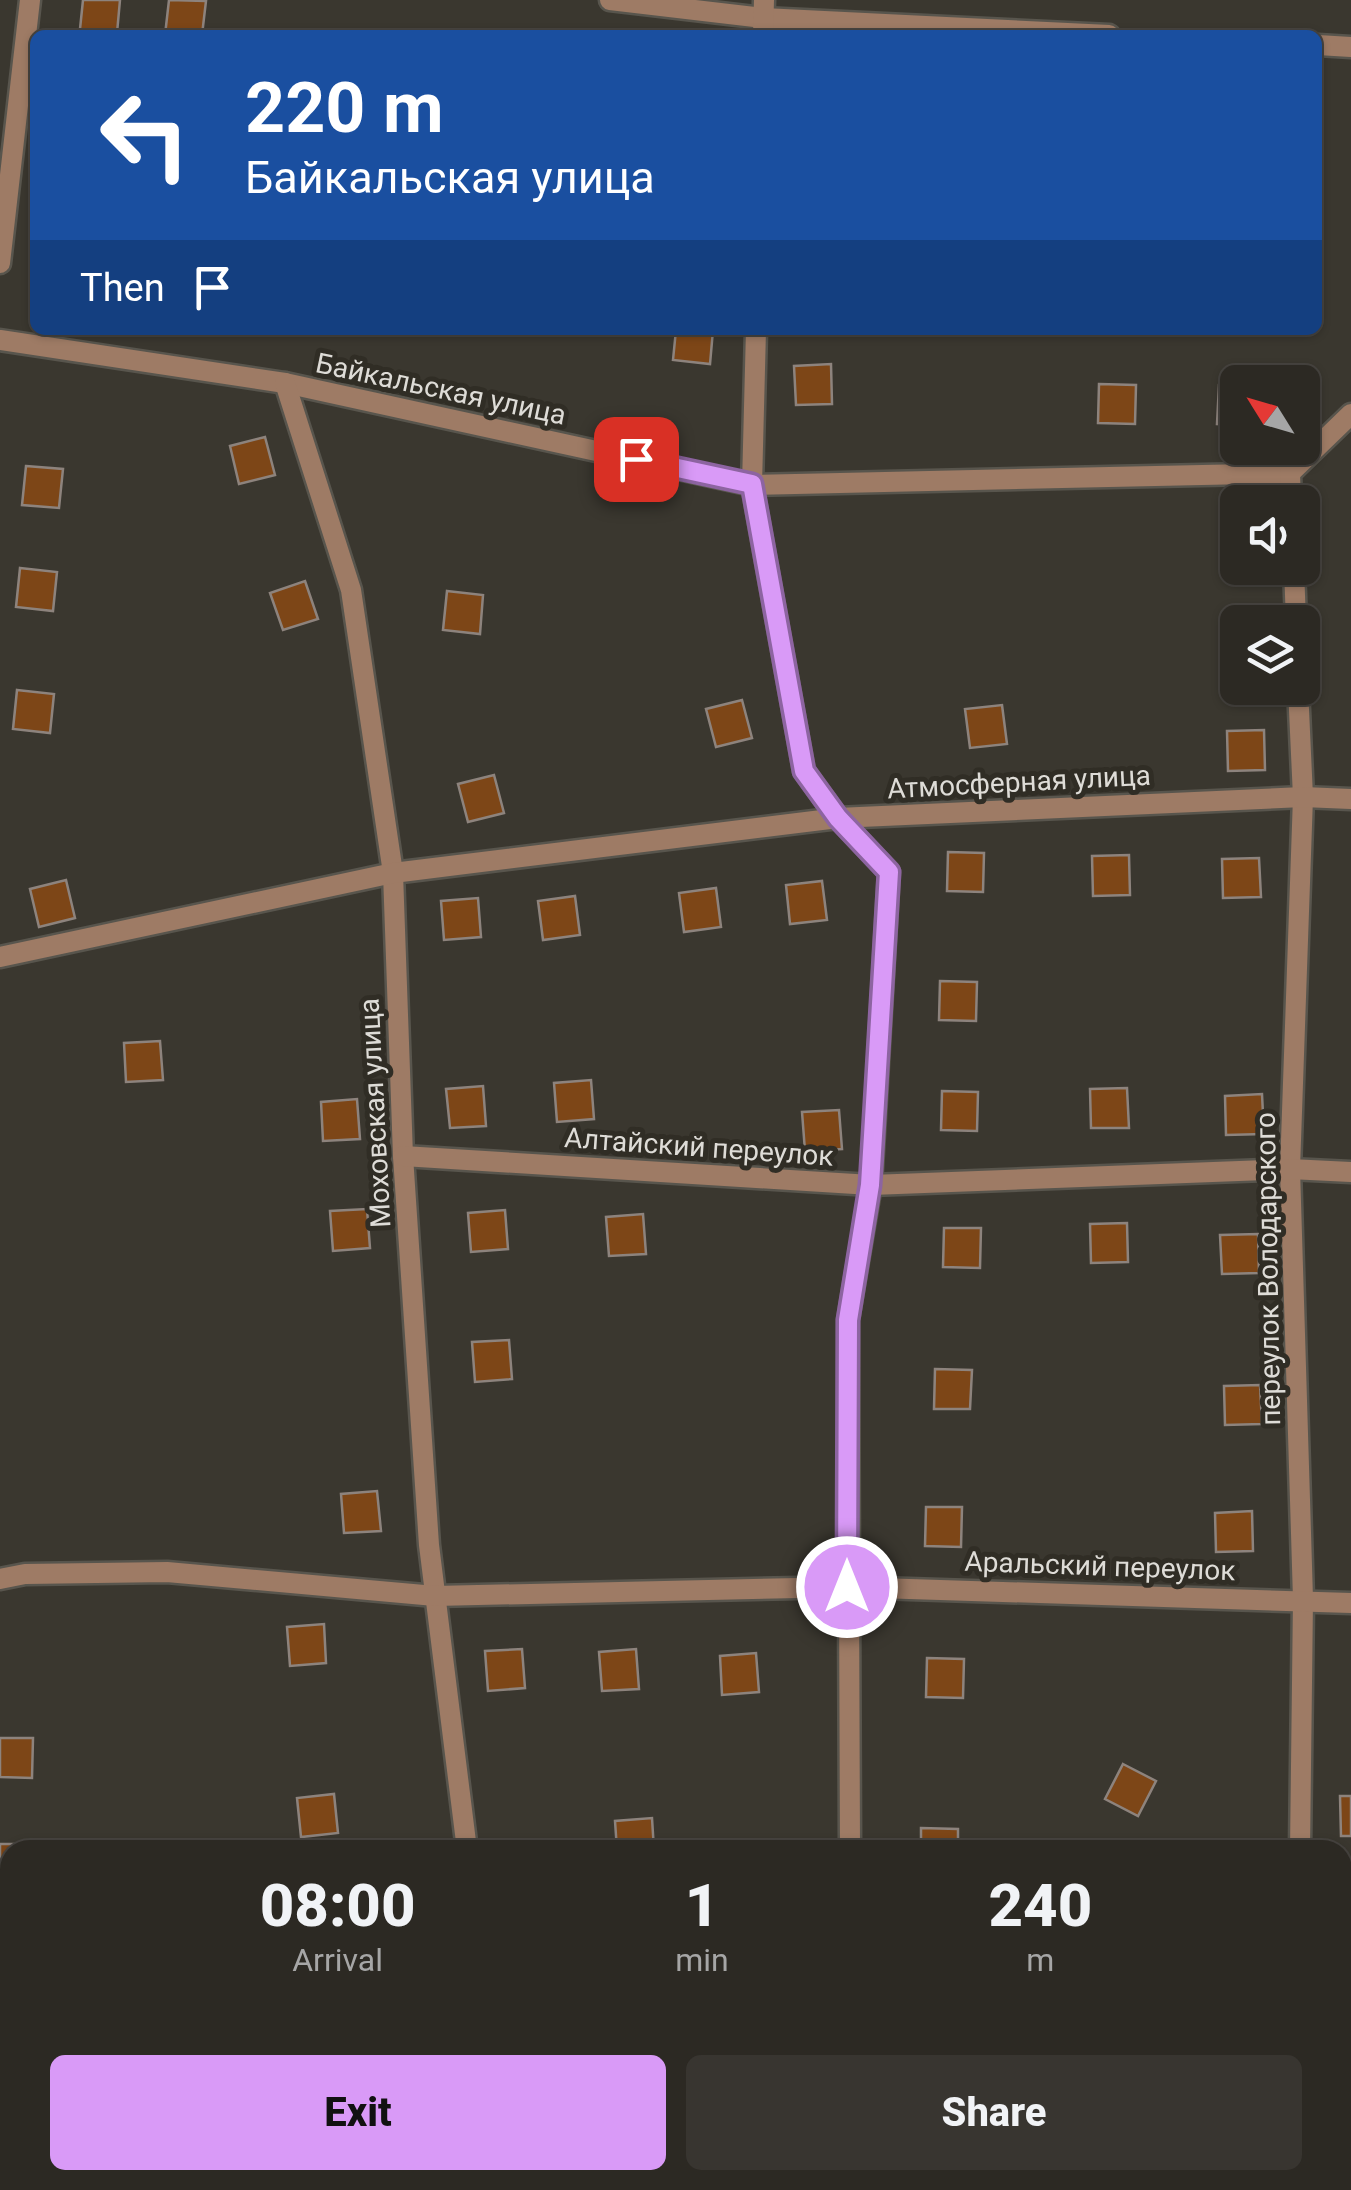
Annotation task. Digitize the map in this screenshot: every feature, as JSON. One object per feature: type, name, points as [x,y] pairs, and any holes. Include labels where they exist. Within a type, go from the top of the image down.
[{"type":"street","points":[[0,263],[30,0]]},
{"type":"street","points":[[610,0],[764,18],[1008,30]]},
{"type":"street","points":[[1322,45],[1351,47]]},
{"type":"street","points":[[756,335],[752,484],[804,771],[838,818],[889,872],[870,1185],[848,1320],[850,1840]]},
{"type":"street","name":"Байкальская улица","points":[[0,340],[285,383],[752,484],[1290,473]]},
{"type":"street","name":"Моховская улица","points":[[285,383],[351,590],[392,873],[402,1156],[435,1596],[465,1840]]},
{"type":"street","points":[[1290,485],[1290,473],[1351,414]]},
{"type":"street","name":"переулок Володарского","points":[[1299,705],[1303,796],[1290,1169],[1303,1599],[1300,1840]]},
{"type":"street","name":"Атмосферная улица","points":[[0,957],[392,873],[838,818],[1303,796],[1351,798]]},
{"type":"street","name":"Алтайский переулок","points":[[402,1156],[870,1185],[1290,1169],[1351,1172]]},
{"type":"street","name":"Аральский переулок","points":[[0,1579],[25,1574],[167,1572],[435,1596],[847,1587],[1351,1603]]},
{"type":"building","points":[[83,0],[120,0],[117,30],[80,29]]},
{"type":"building","points":[[169,0],[206,1],[203,30],[166,30]]},
{"type":"building","points":[[676,335],[713,335],[710,364],[673,360]]},
{"type":"building","points":[[831,364],[832,404],[796,405],[794,366]]},
{"type":"building","points":[[1099,384],[1136,385],[1135,424],[1098,423]]},
{"type":"building","points":[[1219,385],[1220,385],[1220,424]]},
{"type":"building","points":[[265,437],[275,475],[239,484],[230,446]]},
{"type":"building","points":[[26,466],[63,469],[59,508],[22,505]]},
{"type":"building","points":[[20,568],[57,572],[53,611],[16,607]]},
{"type":"building","points":[[305,581],[318,619],[283,630],[270,593]]},
{"type":"building","points":[[447,591],[483,595],[480,634],[443,630]]},
{"type":"building","points":[[17,690],[54,694],[50,733],[13,729]]},
{"type":"building","points":[[742,700],[752,738],[716,747],[706,709]]},
{"type":"building","points":[[1002,705],[1007,744],[970,748],[965,709]]},
{"type":"building","points":[[1264,730],[1265,770],[1228,771],[1227,731]]},
{"type":"building","points":[[494,775],[504,813],[468,822],[458,784]]},
{"type":"building","points":[[948,852],[984,853],[983,892],[947,891]]},
{"type":"building","points":[[1129,855],[1130,895],[1093,896],[1092,856]]},
{"type":"building","points":[[1259,858],[1261,897],[1223,898],[1222,859]]},
{"type":"building","points":[[66,880],[75,918],[39,927],[30,889]]},
{"type":"building","points":[[822,881],[827,920],[790,924],[786,885]]},
{"type":"building","points":[[716,888],[721,927],[684,932],[679,893]]},
{"type":"building","points":[[575,896],[580,935],[543,940],[538,901]]},
{"type":"building","points":[[478,898],[481,937],[444,940],[441,901]]},
{"type":"building","points":[[940,981],[977,982],[976,1021],[939,1020]]},
{"type":"building","points":[[160,1041],[163,1080],[126,1082],[124,1043]]},
{"type":"building","points":[[591,1080],[594,1119],[557,1122],[554,1083]]},
{"type":"building","points":[[483,1086],[486,1126],[450,1128],[446,1089]]},
{"type":"building","points":[[1127,1088],[1129,1128],[1091,1128],[1090,1089]]},
{"type":"building","points":[[942,1091],[978,1092],[977,1131],[941,1130]]},
{"type":"building","points":[[1262,1094],[1264,1134],[1226,1135],[1225,1096]]},
{"type":"building","points":[[357,1099],[360,1139],[323,1141],[321,1102]]},
{"type":"building","points":[[839,1110],[842,1149],[805,1151],[802,1112]]},
{"type":"building","points":[[367,1209],[370,1248],[333,1251],[330,1211]]},
{"type":"building","points":[[505,1210],[508,1249],[471,1252],[468,1213]]},
{"type":"building","points":[[643,1214],[646,1254],[609,1256],[606,1217]]},
{"type":"building","points":[[1127,1223],[1128,1262],[1091,1263],[1090,1224]]},
{"type":"building","points":[[944,1228],[981,1228],[980,1268],[943,1267]]},
{"type":"building","points":[[1258,1234],[1259,1273],[1222,1274],[1220,1235]]},
{"type":"building","points":[[509,1340],[512,1379],[475,1382],[472,1342]]},
{"type":"building","points":[[935,1369],[972,1370],[970,1409],[934,1409]]},
{"type":"building","points":[[1260,1385],[1262,1424],[1225,1425],[1224,1386]]},
{"type":"building","points":[[377,1491],[381,1531],[344,1533],[341,1494]]},
{"type":"building","points":[[926,1507],[962,1507],[961,1547],[925,1546]]},
{"type":"building","points":[[1252,1511],[1253,1551],[1216,1552],[1215,1513]]},
{"type":"building","points":[[324,1624],[326,1663],[290,1666],[287,1627]]},
{"type":"building","points":[[522,1649],[525,1688],[488,1691],[485,1651]]},
{"type":"building","points":[[636,1649],[639,1689],[602,1691],[599,1652]]},
{"type":"building","points":[[756,1653],[759,1692],[722,1695],[720,1656]]},
{"type":"building","points":[[927,1658],[964,1659],[963,1698],[926,1697]]},
{"type":"building","points":[[0,1738],[33,1738],[32,1778],[0,1777]]},
{"type":"building","points":[[1123,1764],[1156,1781],[1138,1816],[1105,1799]]},
{"type":"building","points":[[334,1794],[338,1833],[301,1837],[297,1798]]},
{"type":"building","points":[[1340,1796],[1351,1796],[1351,1836],[1341,1836]]},
{"type":"building","points":[[652,1818],[653,1840],[616,1840],[615,1821]]},
{"type":"building","points":[[921,1828],[958,1829],[958,1840],[921,1840]]},
{"type":"route","points":[[636,459],[752,484],[804,771],[838,818],[889,872],[870,1185],[848,1320],[847,1587]]}]
